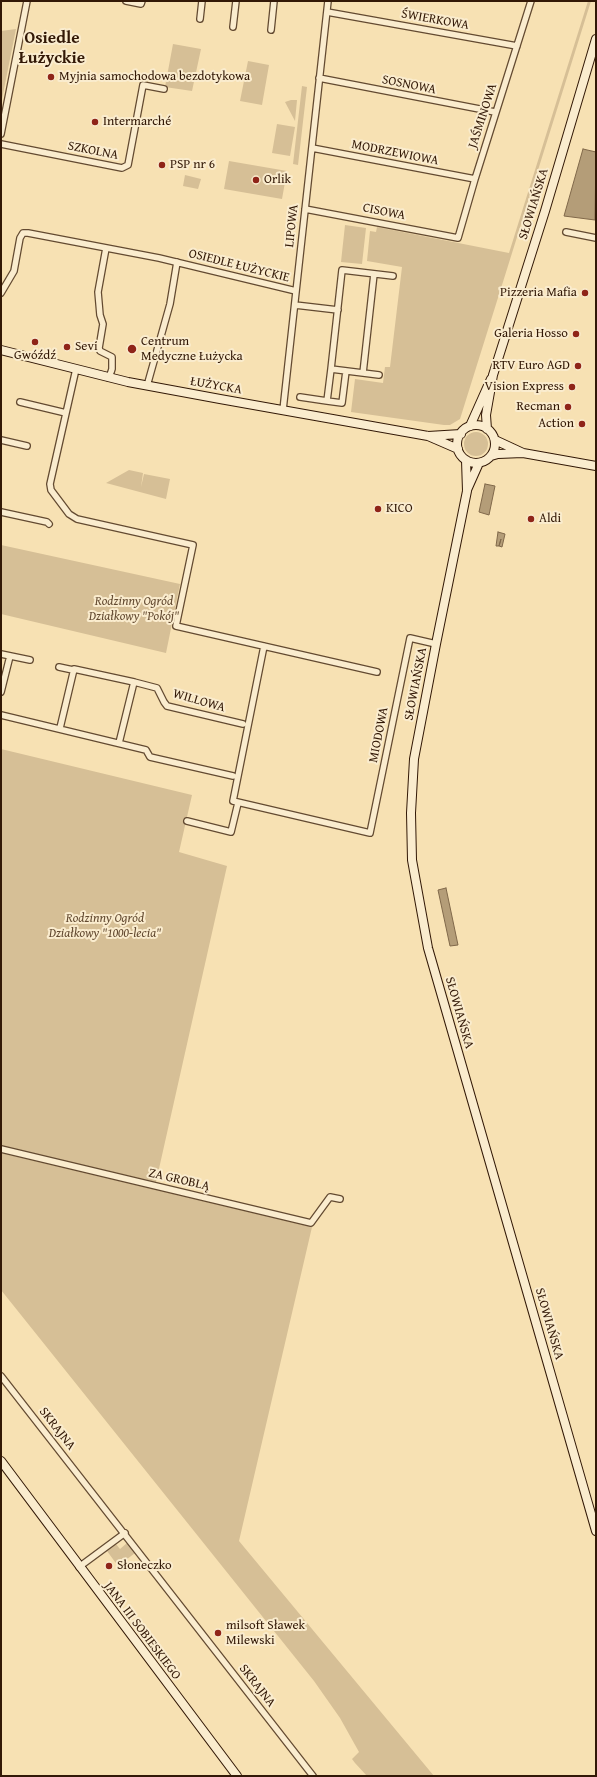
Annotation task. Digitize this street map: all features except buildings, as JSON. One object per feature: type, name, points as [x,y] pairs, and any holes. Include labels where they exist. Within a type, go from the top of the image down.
[{"type":"street","points":[[1,134],[27,1]]},
{"type":"street","points":[[126,1],[142,3]]},
{"type":"street","points":[[200,19],[202,1]]},
{"type":"street","points":[[233,27],[236,1]]},
{"type":"street","points":[[271,30],[274,1]]},
{"type":"street","name":"LIPOWA","points":[[283,410],[328,1]]},
{"type":"street","name":"JAŚMINOWA","points":[[458,238],[474,179],[531,1]]},
{"type":"street","name":"ŚWIERKOWA","points":[[327,12],[517,46]]},
{"type":"street","name":"SŁOWIAŃSKA","points":[[488,429],[486,415],[493,376],[543,218],[596,39]]},
{"type":"street","name":"SOSNOWA","points":[[320,78],[495,112]]},
{"type":"street","name":"SZKOLNA","points":[[1,144],[122,168],[128,165],[143,85],[164,89]]},
{"type":"street","name":"MODRZEWIOWA","points":[[312,148],[474,179]]},
{"type":"street","name":"CISOWA","points":[[305,209],[458,238]]},
{"type":"street","points":[[566,232],[596,238]]},
{"type":"street","name":"OSIEDLE ŁUŻYCKIE","points":[[1,293],[14,271],[23,233],[177,262],[296,291]]},
{"type":"street","points":[[106,248],[98,292],[100,315],[103,324],[99,348],[100,351],[112,357],[112,369],[109,378]]},
{"type":"street","name":"OSIEDLE ŁUŻYCKIE","points":[[147,386],[170,304],[177,262]]},
{"type":"street","points":[[327,401],[342,270],[393,276]]},
{"type":"street","points":[[363,373],[374,274]]},
{"type":"street","points":[[295,305],[338,310]]},
{"type":"street","name":"ŁUŻYCKA","points":[[1,350],[109,378],[147,386],[428,436],[458,449]]},
{"type":"street","points":[[76,369],[50,484],[54,496],[70,514],[77,519],[193,545],[176,626],[377,672]]},
{"type":"street","points":[[331,369],[379,374]]},
{"type":"street","points":[[300,397],[342,403],[346,371]]},
{"type":"street","name":"SŁOWIAŃSKA","points":[[470,426],[493,376]]},
{"type":"street","points":[[20,402],[66,413]]},
{"type":"street","points":[[491,456],[495,448],[495,440],[488,429],[479,426],[470,426],[461,434],[458,449],[466,460],[480,463],[491,456],[498,454],[523,453],[596,466]]},
{"type":"street","name":"ŁUŻYCKA","points":[[428,436],[461,434]]},
{"type":"street","points":[[1,440],[27,446]]},
{"type":"street","points":[[495,440],[523,453]]},
{"type":"street","name":"SŁOWIAŃSKA","points":[[466,460],[467,491],[417,741],[411,800],[412,860],[421,917],[446,1015],[596,1531]]},
{"type":"street","name":"SŁOWIAŃSKA","points":[[467,491],[480,463]]},
{"type":"street","points":[[1,512],[47,522],[49,524]]},
{"type":"street","name":"MIODOWA","points":[[238,803],[370,833],[410,638],[436,644]]},
{"type":"street","points":[[187,821],[231,832],[238,803],[233,802],[264,646]]},
{"type":"street","points":[[1,654],[30,660]]},
{"type":"street","points":[[1,692],[10,656]]},
{"type":"street","name":"WILLOWA","points":[[59,667],[157,688],[167,706],[243,724]]},
{"type":"street","points":[[60,728],[73,670]]},
{"type":"street","points":[[119,743],[134,682]]},
{"type":"street","points":[[1,715],[60,728],[146,750],[150,757],[233,776]]},
{"type":"street","name":"ZA GROBLĄ","points":[[1,1150],[311,1223],[330,1197],[340,1199]]},
{"type":"street","name":"SKRAJNA","points":[[1,1376],[314,1776]]},
{"type":"street","name":"JANA III SOBIESKIEGO","points":[[1,1461],[237,1776]]},
{"type":"street","points":[[79,1567],[125,1533]]},
{"type":"green space","points":[[588,1],[591,1],[460,419],[450,425],[444,425],[351,412],[355,379],[383,383],[385,367],[390,367],[402,267],[367,261],[370,231],[376,232],[377,227],[509,253]]},
{"type":"green space","points":[[16,29],[1,104],[1,31]]},
{"type":"green space","points":[[173,44],[201,49],[192,91],[165,87]]},
{"type":"green space","points":[[248,61],[269,65],[262,105],[240,101]]},
{"type":"green space","points":[[302,86],[307,87],[298,165],[293,164]]},
{"type":"green space","points":[[297,100],[295,121],[285,102]]},
{"type":"green space","points":[[277,124],[295,127],[290,156],[272,153]]},
{"type":"green space","name":"Orlik","points":[[229,161],[287,171],[282,199],[224,189]]},
{"type":"green space","points":[[185,175],[201,179],[198,189],[183,186]]},
{"type":"green space","points":[[345,225],[366,228],[362,264],[341,262]]},
{"type":"green space","points":[[476,432],[485,435],[488,444],[485,453],[476,456],[467,453],[464,444],[467,435]]},
{"type":"green space","points":[[129,470],[143,473],[141,487],[144,474],[170,479],[166,499],[106,483]]},
{"type":"green space","name":"Rodzinny Ogród Działkowy \"Pokój\"","points":[[1,545],[180,584],[166,653],[1,614]]},
{"type":"green space","name":"Rodzinny Ogród Działkowy \"1000-lecia\"","points":[[1,749],[192,795],[179,852],[227,866],[156,1182],[1,1146]]},
{"type":"green space","points":[[1,1153],[312,1227],[239,1541],[434,1776],[367,1776],[355,1763],[352,1759],[359,1752],[340,1718],[314,1681],[1,1290]]},
{"type":"green space","points":[[127,1543],[135,1553],[118,1566],[107,1551],[116,1544],[120,1549]]},
{"type":"shaded area","points":[[583,149],[596,152],[595,220],[564,216]]},
{"type":"shaded area","points":[[485,484],[495,486],[489,515],[479,512]]},
{"type":"shaded area","points":[[498,532],[505,534],[502,547],[496,546]]},
{"type":"shaded area","points":[[446,888],[458,945],[450,946],[438,890]]},
{"type":"place","name":"Myjnia samochodowa bezdotykowa","points":[[51,77]]},
{"type":"place","name":"Intermarché","points":[[95,122]]},
{"type":"place","name":"PSP nr 6","points":[[162,165]]},
{"type":"place","name":"Orlik","points":[[256,180]]},
{"type":"place","name":"Pizzeria Mafia","points":[[585,293]]},
{"type":"place","name":"Galeria Hosso","points":[[576,334]]},
{"type":"place","name":"Gwóźdź","points":[[35,342]]},
{"type":"place","name":"Sevi","points":[[67,347]]},
{"type":"place","name":"Centrum Medyczne Łużycka","points":[[132,349]]},
{"type":"place","name":"RTV Euro AGD","points":[[578,366]]},
{"type":"place","name":"Vision Express","points":[[572,387]]},
{"type":"place","name":"Recman","points":[[568,407]]},
{"type":"place","name":"Action","points":[[582,424]]},
{"type":"place","name":"KICO","points":[[378,509]]},
{"type":"place","name":"Aldi","points":[[531,519]]},
{"type":"place","name":"Słoneczko","points":[[109,1566]]},
{"type":"place","name":"milsoft Sławek Milewski","points":[[218,1633]]},
{"type":"district","name":"Osiedle Łużyckie","points":[[52,49]]}]
